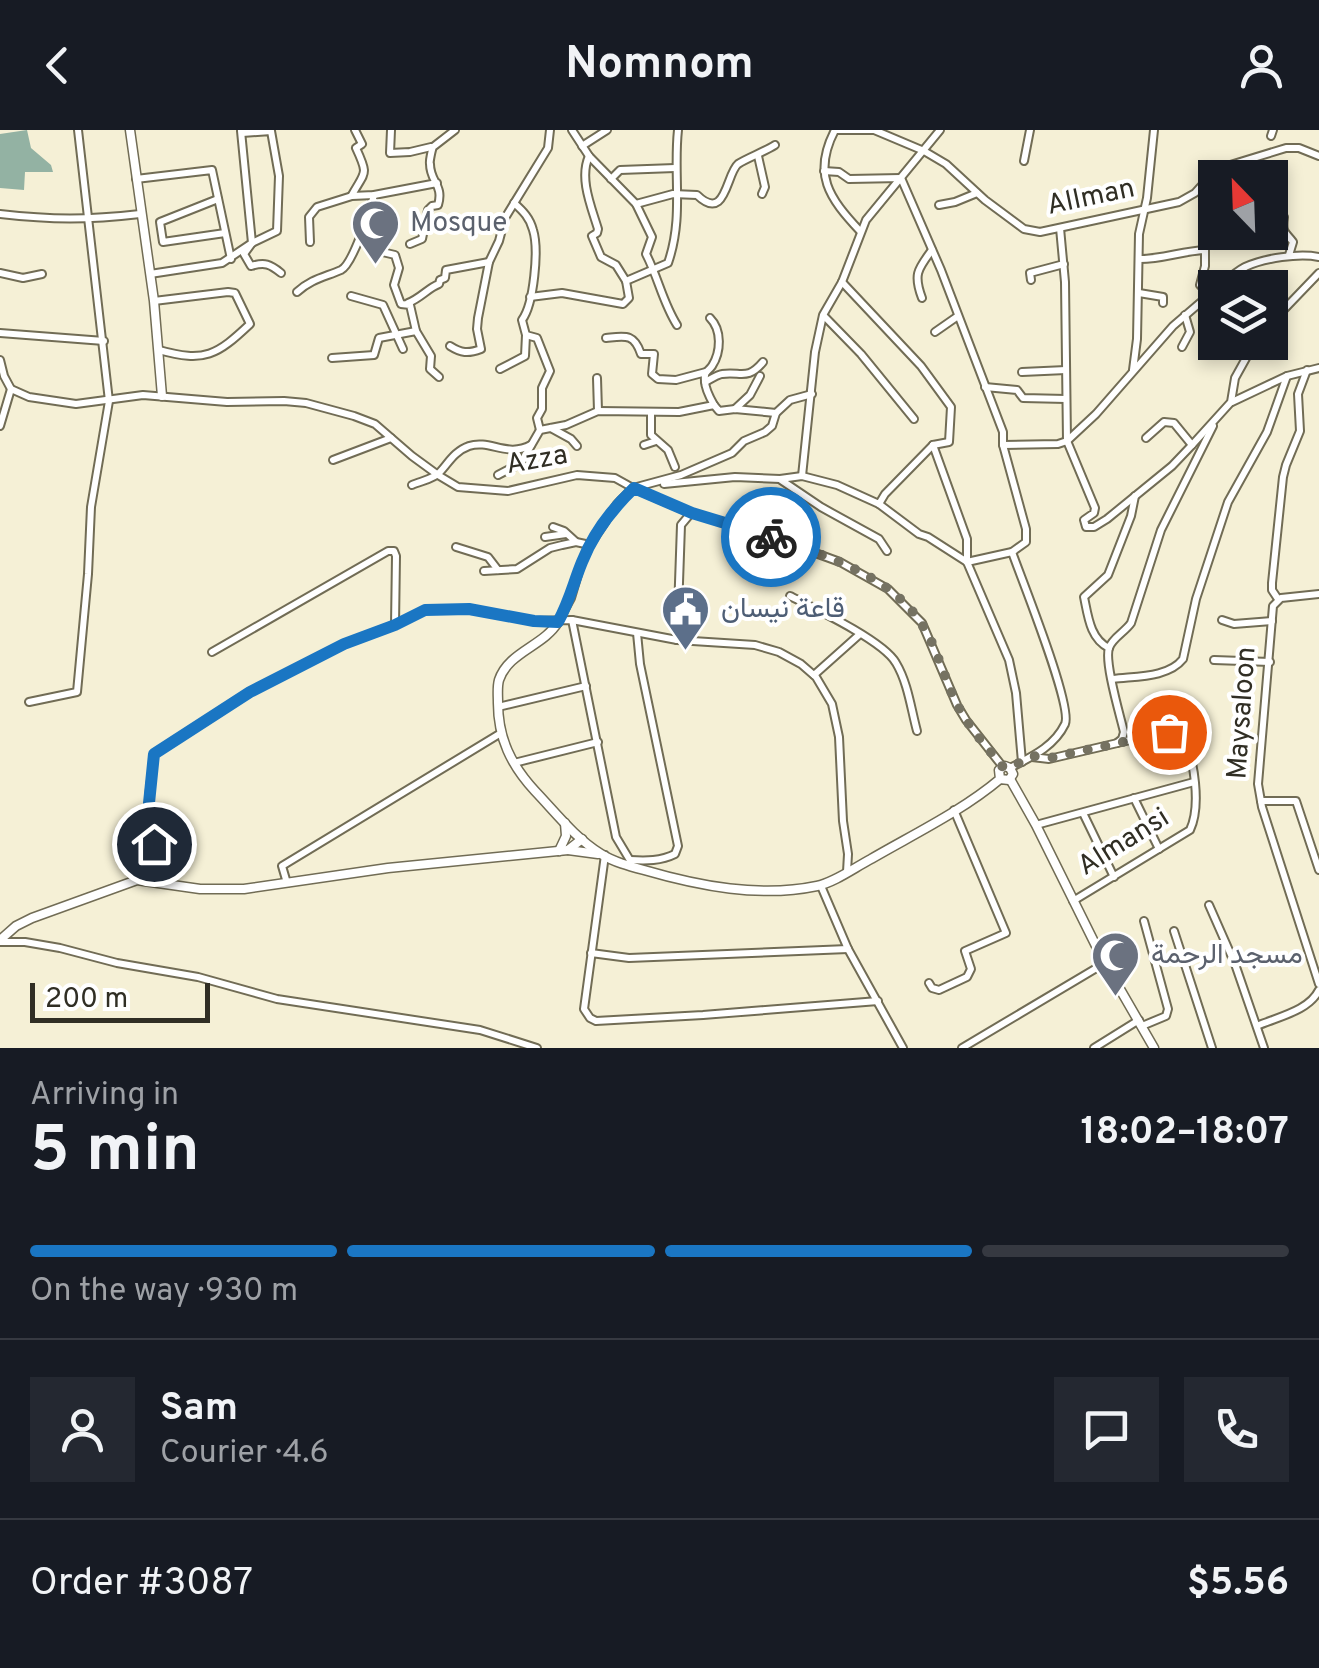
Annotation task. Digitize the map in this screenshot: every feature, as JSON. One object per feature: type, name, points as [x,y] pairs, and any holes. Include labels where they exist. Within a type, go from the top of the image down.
[{"type":"street","points":[[29,702],[77,692],[91,507],[109,401],[78,130]]},
{"type":"street","points":[[130,130],[154,301],[162,396]]},
{"type":"street","points":[[352,196],[365,171],[356,148],[362,144],[355,130]]},
{"type":"street","points":[[391,130],[390,152],[432,147],[455,130]]},
{"type":"street","points":[[450,346],[470,353],[480,349],[478,318],[489,262],[506,218],[548,148],[550,130]]},
{"type":"street","points":[[582,146],[607,130]]},
{"type":"street","points":[[626,281],[668,263],[670,258],[679,196],[675,168],[678,130]]},
{"type":"street","name":"AlIman","points":[[824,172],[824,157],[835,130],[874,130],[946,164],[1024,229],[1040,232],[1185,199],[1218,170],[1281,150],[1296,148],[1319,156]]},
{"type":"street","points":[[802,476],[815,352],[823,315],[842,282],[866,220],[940,130]]},
{"type":"street","points":[[1024,161],[1030,130]]},
{"type":"street","points":[[1133,371],[1139,234],[1154,130]]},
{"type":"street","points":[[150,274],[222,263],[252,243],[277,231],[279,176],[272,131],[241,132],[252,243],[244,254],[251,266],[270,264],[281,273]]},
{"type":"street","points":[[575,131],[590,156],[636,204],[652,237],[646,254],[677,325]]},
{"type":"street","points":[[636,204],[673,194],[696,195],[707,202],[722,198],[738,164],[774,144]]},
{"type":"street","points":[[410,244],[422,239],[428,210],[438,205],[441,195],[429,163],[432,147]]},
{"type":"street","points":[[530,297],[562,292],[623,304],[629,298],[626,281],[616,265],[601,257],[592,236],[598,229],[586,183],[586,160],[590,156]]},
{"type":"street","points":[[758,156],[765,187],[762,194]]},
{"type":"street","points":[[611,179],[620,170],[675,168]]},
{"type":"street","points":[[136,179],[212,170],[230,259]]},
{"type":"street","points":[[860,232],[840,208],[824,172],[840,172],[848,178],[901,178]]},
{"type":"street","points":[[634,488],[723,478],[802,476],[879,504],[919,534],[967,562],[1012,552],[1026,543],[1003,432],[901,178]]},
{"type":"street","points":[[310,242],[309,216],[317,207],[352,196],[437,183]]},
{"type":"street","points":[[939,205],[979,193]]},
{"type":"street","points":[[298,292],[306,284],[347,265],[374,195]]},
{"type":"street","points":[[218,199],[160,222],[163,242],[224,233]]},
{"type":"street","points":[[500,369],[525,356],[522,320],[529,308],[536,243],[528,216],[514,203]]},
{"type":"street","points":[[0,214],[51,220],[140,214]]},
{"type":"street","points":[[1060,228],[1067,441],[1095,508],[1084,520],[1086,527],[1100,524],[1172,466],[1231,402],[1286,376],[1319,368]]},
{"type":"street","points":[[362,234],[378,250],[395,255],[399,268],[394,286],[401,304],[422,298],[445,278],[446,270],[489,262]]},
{"type":"street","points":[[1288,238],[1293,242],[1288,256]]},
{"type":"street","points":[[922,298],[916,284],[919,266],[932,249]]},
{"type":"street","points":[[1140,260],[1205,250],[1203,270]]},
{"type":"street","points":[[1241,270],[1288,256],[1319,258]]},
{"type":"street","points":[[1031,280],[1030,273],[1064,264]]},
{"type":"street","points":[[0,273],[23,278],[42,274]]},
{"type":"street","points":[[1288,304],[1319,273]]},
{"type":"street","points":[[842,282],[921,366],[952,408],[950,442],[933,445],[879,504]]},
{"type":"street","points":[[154,301],[228,292],[235,294],[250,324],[218,352],[192,357],[159,350]]},
{"type":"street","points":[[1139,293],[1163,298],[1163,303]]},
{"type":"street","points":[[351,296],[383,306],[404,349]]},
{"type":"street","points":[[407,304],[416,331],[432,356],[430,369],[439,378]]},
{"type":"street","points":[[1004,445],[1067,441],[1198,305]]},
{"type":"street","points":[[823,315],[914,419]]},
{"type":"street","points":[[1182,347],[1190,332],[1186,315]]},
{"type":"street","points":[[935,332],[958,316]]},
{"type":"street","points":[[710,318],[720,330],[715,362],[706,372],[704,383],[714,405],[720,411],[776,413]]},
{"type":"street","points":[[332,358],[374,355],[379,338],[416,331]]},
{"type":"street","points":[[0,333],[104,341]]},
{"type":"street","points":[[498,475],[521,463],[540,430],[537,417],[542,409],[542,388],[550,371],[537,338],[526,336]]},
{"type":"street","points":[[606,338],[632,338],[640,354],[654,354],[652,374],[658,379],[676,380],[706,372]]},
{"type":"street","points":[[0,360],[11,389],[0,426]]},
{"type":"street","points":[[1231,402],[1235,378],[1246,360]]},
{"type":"street","points":[[704,383],[721,374],[750,373],[763,362]]},
{"type":"street","points":[[1022,372],[1066,370]]},
{"type":"street","name":"Maysaloon","points":[[1257,1026],[1310,1003],[1319,987],[1315,956],[1258,784],[1273,606],[1278,599],[1272,582],[1275,538],[1283,477],[1300,431],[1297,402],[1307,370]]},
{"type":"street","points":[[735,409],[760,376]]},
{"type":"street","points":[[1112,679],[1167,671],[1184,659],[1196,599],[1228,502],[1266,432],[1286,376]]},
{"type":"street","points":[[597,378],[598,411]]},
{"type":"street","points":[[985,387],[1017,390],[1023,398],[1066,399]]},
{"type":"street","name":"Azza","points":[[11,389],[76,404],[143,395],[306,403],[375,424],[458,487],[520,490],[577,475],[615,478],[692,513],[840,562],[888,589],[922,624],[957,705],[1007,767]]},
{"type":"street","points":[[604,856],[565,823],[513,764],[500,732],[498,707],[504,670],[552,633],[571,598],[590,545],[617,504],[634,488],[681,475],[732,453],[744,441],[772,426],[776,413],[790,400],[812,394]]},
{"type":"street","points":[[540,430],[566,425],[598,411],[679,412],[714,405]]},
{"type":"street","points":[[651,413],[651,435],[668,450],[675,467]]},
{"type":"street","points":[[1111,745],[1124,734],[1108,664],[1109,648],[1131,623],[1161,530],[1215,420]]},
{"type":"street","points":[[1146,438],[1164,422],[1174,423],[1192,445]]},
{"type":"street","points":[[550,428],[572,439],[577,446]]},
{"type":"street","points":[[333,460],[392,437]]},
{"type":"street","points":[[644,445],[656,441]]},
{"type":"street","points":[[412,485],[438,475],[448,460],[471,445],[522,450],[532,444]]},
{"type":"street","points":[[933,445],[967,539],[967,562],[1009,660],[1022,762]]},
{"type":"street","points":[[780,479],[879,539],[887,551]]},
{"type":"street","points":[[1109,648],[1099,644],[1094,636],[1084,597],[1108,575],[1136,495]]},
{"type":"street","points":[[676,640],[681,524],[692,513]]},
{"type":"street","points":[[554,527],[576,542]]},
{"type":"street","points":[[545,538],[568,534]]},
{"type":"street","points":[[484,571],[517,569],[550,548],[576,542],[590,545]]},
{"type":"street","points":[[456,546],[488,557],[499,571]]},
{"type":"street","points":[[212,652],[388,551],[394,551],[396,556],[395,625]]},
{"type":"street","points":[[0,941],[32,918],[141,880],[225,890],[563,850],[604,856],[673,879],[730,889],[821,886],[1013,774],[1007,767],[1042,751],[1065,724],[1067,714],[1060,686],[1012,552]]},
{"type":"street","points":[[1278,599],[1319,594]]},
{"type":"street","points":[[790,596],[860,634],[896,662],[918,731]]},
{"type":"street","points":[[141,880],[151,868],[154,856],[149,803],[154,754],[250,692],[344,644],[425,610],[454,609],[534,621],[572,620],[676,640],[763,646],[787,655],[814,675],[832,704],[838,728],[847,872]]},
{"type":"street","points":[[572,620],[616,837],[632,863]]},
{"type":"street","points":[[1222,620],[1234,624],[1272,621]]},
{"type":"street","points":[[632,863],[666,858],[675,854],[678,846],[640,664],[637,632]]},
{"type":"street","points":[[814,675],[860,634]]},
{"type":"street","points":[[1214,660],[1270,662]]},
{"type":"street","points":[[498,707],[586,686]]},
{"type":"street","points":[[287,883],[282,866],[500,732]]},
{"type":"street","name":"Almansi","points":[[1032,756],[1050,758],[1169,732],[1178,733],[1186,742],[1192,760],[1194,823],[1185,834],[1072,901]]},
{"type":"street","points":[[513,764],[598,742]]},
{"type":"street","points":[[1005,779],[1036,824],[1072,901],[1154,1048]]},
{"type":"street","points":[[1036,824],[1194,782]]},
{"type":"street","points":[[1134,798],[1159,849]]},
{"type":"street","points":[[1261,801],[1296,801],[1319,870]]},
{"type":"street","points":[[929,982],[932,988],[940,990],[967,977],[971,968],[966,951],[1006,933],[954,810]]},
{"type":"street","points":[[1083,813],[1114,876]]},
{"type":"street","points":[[563,850],[565,823]]},
{"type":"street","points":[[563,850],[580,838]]},
{"type":"street","points":[[604,856],[584,1008],[590,1018],[596,1021],[703,1016],[878,1002]]},
{"type":"street","points":[[821,886],[848,949],[902,1048]]},
{"type":"street","points":[[1209,905],[1235,964],[1264,1048]]},
{"type":"street","points":[[1094,1048],[1140,1023],[1166,1016],[1168,1008],[1144,921]]},
{"type":"street","points":[[1174,931],[1212,1048]]},
{"type":"street","points":[[0,941],[60,948],[198,977],[277,999],[480,1030],[537,1048]]},
{"type":"street","points":[[591,953],[629,958],[848,949]]},
{"type":"street","points":[[962,1048],[1105,963]]},
{"type":"green space","points":[[27,130],[31,148],[51,165],[53,172],[25,172],[24,190],[0,188],[0,134]]},
{"type":"way so far","points":[[771,537],[840,562],[888,589],[908,608],[922,624],[957,705],[1003,767],[1010,768],[1032,756],[1050,758],[1169,732]]},
{"type":"place","name":"Mosque","points":[[375,266]]},
{"type":"place","name":"قاعة نيسان","points":[[686,652]]},
{"type":"place","name":"مسجد الرحمة","points":[[1116,998]]},
{"type":"route","points":[[154,844],[149,803],[154,754],[250,692],[344,644],[425,610],[469,609],[558,622],[590,545],[617,504],[634,488],[692,513],[771,537]]}]
